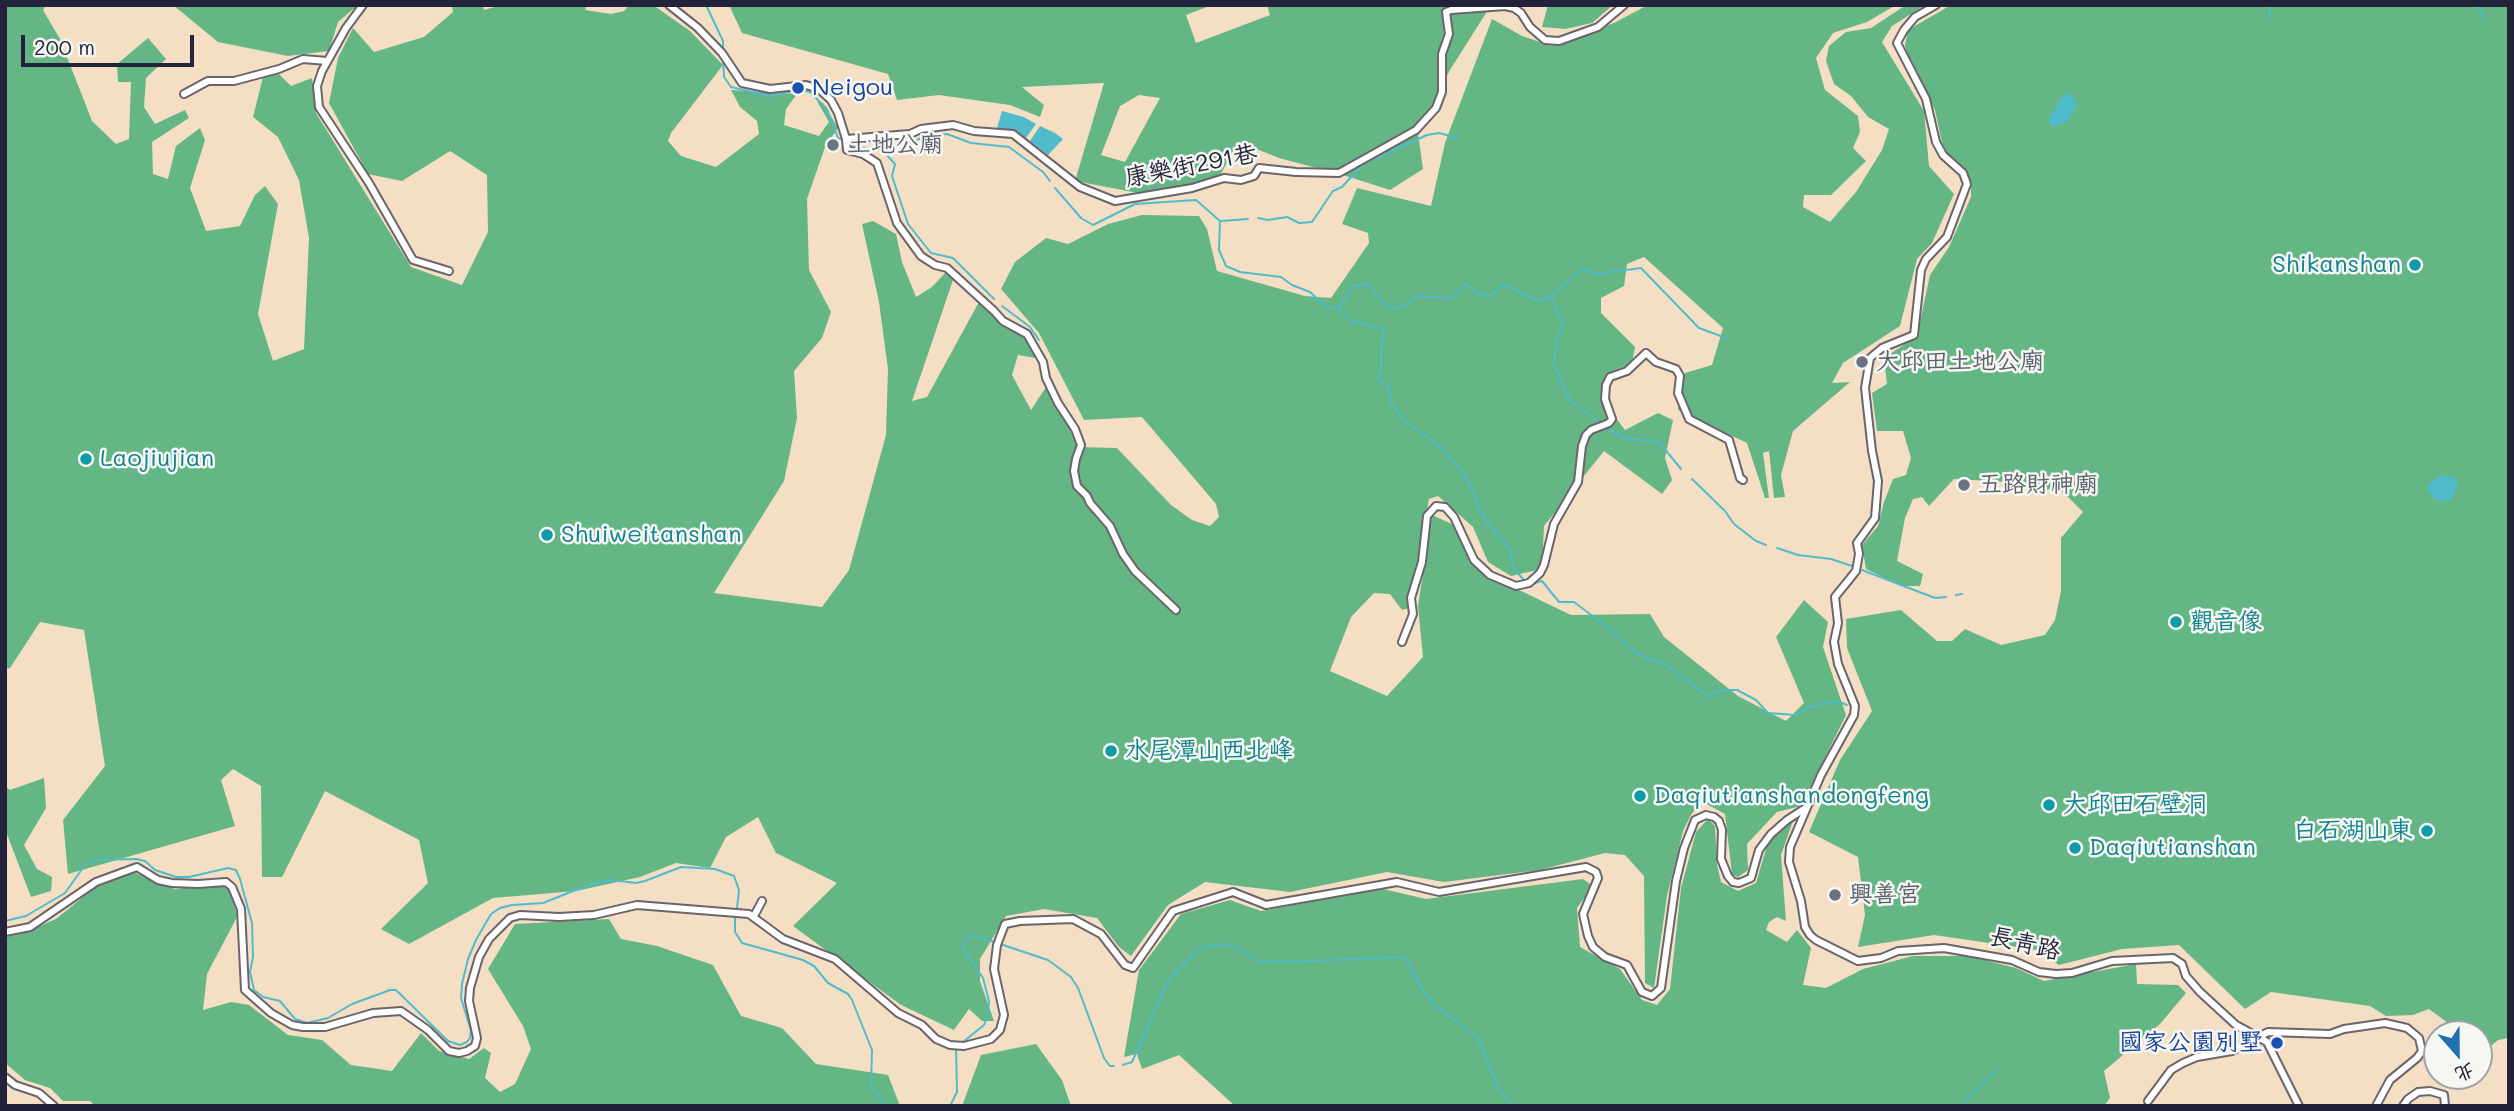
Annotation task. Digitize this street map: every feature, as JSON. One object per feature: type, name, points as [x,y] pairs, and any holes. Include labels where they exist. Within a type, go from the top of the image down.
[{"type":"street","points":[[363,5],[327,61],[317,86],[319,107],[369,183],[413,260],[449,271]]},
{"type":"street","points":[[669,5],[722,52],[743,83],[770,89],[806,85],[819,89],[835,107],[846,139],[846,150],[863,154],[877,163],[897,223],[920,256],[935,265],[947,268],[1003,321],[1027,334],[1043,362],[1046,379],[1075,429],[1081,445],[1074,471],[1077,486],[1110,526],[1122,554],[1135,571],[1176,610]]},
{"type":"street","name":"康樂街291巷","points":[[846,139],[909,134],[921,129],[953,125],[974,131],[1013,134],[1080,187],[1115,201],[1192,188],[1224,178],[1241,180],[1254,176],[1259,168],[1339,173],[1416,130],[1436,108],[1444,79],[1442,54],[1449,34],[1446,12],[1505,6],[1514,8],[1545,40],[1559,41],[1598,27],[1624,5]]},
{"type":"street","points":[[5,932],[30,927],[96,882],[137,867],[158,880],[172,883],[226,882],[232,887],[241,909],[245,990],[271,1013],[292,1026],[325,1027],[373,1013],[394,1010],[411,1016],[449,1051],[459,1053],[475,1046],[477,1038],[469,1001],[479,957],[489,939],[510,918],[520,915],[594,915],[637,905],[748,914],[783,939],[835,959],[898,1013],[922,1025],[936,1039],[964,1046],[991,1039],[1000,1030],[1004,1015],[994,969],[998,942],[1005,924],[1073,919],[1101,934],[1125,965],[1133,968],[1173,911],[1233,892],[1266,905],[1397,882],[1439,891],[1586,867],[1596,872],[1598,878],[1583,914],[1593,947],[1605,957],[1627,965],[1643,992],[1652,996],[1661,988],[1676,881],[1684,848],[1695,820],[1706,815],[1719,821],[1722,830],[1721,859],[1728,876],[1738,883],[1751,878],[1759,850],[1771,834],[1807,807],[1854,715],[1855,706],[1838,664],[1834,642],[1838,623],[1835,597],[1856,571],[1859,554],[1857,543],[1875,518],[1878,481],[1865,388],[1870,358],[1882,348],[1914,335],[1921,270],[1926,259],[1947,237],[1967,184],[1963,173],[1943,155],[1936,142],[1926,99],[1896,43],[1915,17],[1936,5]]},
{"type":"street","points":[[184,94],[208,81],[234,81],[279,69],[303,59],[327,61]]},
{"type":"street","points":[[1402,642],[1413,614],[1411,598],[1422,562],[1427,516],[1436,506],[1445,507],[1454,517],[1474,560],[1490,575],[1516,586],[1529,583],[1541,573],[1554,524],[1578,482],[1586,435],[1591,430],[1609,423],[1612,418],[1605,400],[1606,385],[1611,377],[1627,371],[1646,353],[1656,362],[1676,369],[1680,376],[1678,393],[1689,418],[1729,440],[1740,478],[1743,480]]},
{"type":"street","name":"長青路","points":[[1807,807],[1790,847],[1789,862],[1801,901],[1805,927],[1816,940],[1858,961],[1867,961],[1898,951],[1944,948],[2012,960],[2039,972],[2064,974],[2112,961],[2173,958],[2182,964],[2186,976],[2200,992],[2236,1026],[2267,1042],[2300,1106]]},
{"type":"street","points":[[754,916],[762,901]]},
{"type":"street","points":[[2148,1101],[2171,1070],[2197,1057],[2232,1051],[2269,1032],[2330,1034],[2344,1028],[2385,1023],[2407,1028],[2419,1038],[2422,1051],[2390,1080],[2376,1106]]},
{"type":"street","points":[[5,1077],[15,1085],[39,1093],[54,1106]]},
{"type":"street","points":[[2403,1106],[2418,1092],[2430,1091],[2444,1096],[2445,1106]]},
{"type":"green space","points":[[5,5],[46,5],[43,10],[60,39],[92,121],[116,144],[129,139],[131,82],[118,82],[117,64],[148,38],[166,59],[146,78],[144,107],[155,124],[185,110],[189,118],[152,142],[153,174],[168,179],[176,146],[200,128],[205,140],[190,188],[206,231],[240,226],[255,195],[265,186],[278,204],[258,314],[273,361],[304,349],[309,238],[299,180],[278,137],[253,117],[263,77],[279,74],[291,86],[312,78],[316,113],[411,267],[462,285],[488,232],[487,175],[450,151],[402,181],[368,174],[329,103],[338,58],[353,28],[374,52],[424,37],[453,12],[452,5],[483,5],[484,10],[502,5],[587,5],[585,10],[611,14],[624,11],[629,5],[653,5],[690,31],[723,65],[671,133],[668,141],[681,156],[716,167],[759,134],[757,121],[740,107],[731,90],[797,94],[786,109],[784,125],[819,136],[829,122],[817,101],[823,103],[838,128],[825,147],[807,199],[809,270],[831,312],[822,338],[794,371],[797,418],[784,481],[714,593],[822,607],[849,570],[886,435],[888,369],[879,302],[862,224],[873,221],[896,234],[902,262],[916,297],[932,287],[946,272],[954,277],[912,401],[927,397],[979,302],[1029,341],[1036,358],[1018,355],[1012,375],[1031,410],[1048,384],[1078,447],[1117,448],[1171,505],[1192,520],[1210,526],[1219,517],[1216,504],[1142,417],[1084,420],[1039,333],[1001,289],[1015,262],[1046,238],[1068,244],[1108,224],[1142,215],[1199,216],[1207,229],[1217,271],[1305,296],[1331,298],[1369,243],[1368,233],[1342,224],[1357,188],[1431,206],[1445,143],[1492,19],[1522,36],[1552,46],[1614,23],[1648,5],[1896,5],[1867,22],[1833,33],[1816,58],[1825,90],[1858,116],[1860,132],[1853,148],[1866,161],[1831,195],[1804,195],[1803,207],[1830,222],[1856,192],[1882,150],[1889,129],[1868,117],[1851,96],[1834,84],[1826,61],[1829,46],[1846,32],[1871,28],[1906,5],[1925,5],[1892,26],[1882,42],[1924,111],[1929,166],[1954,194],[1932,243],[1917,259],[1900,326],[1843,363],[1832,383],[1850,382],[1793,431],[1781,475],[1785,497],[1774,498],[1769,451],[1763,453],[1769,498],[1765,498],[1747,443],[1678,410],[1678,393],[1685,373],[1712,365],[1723,328],[1644,257],[1627,264],[1624,286],[1601,298],[1601,313],[1635,347],[1632,363],[1606,374],[1613,414],[1625,430],[1658,413],[1673,420],[1665,458],[1672,480],[1662,494],[1604,451],[1544,526],[1542,569],[1511,576],[1488,562],[1473,527],[1438,496],[1429,499],[1409,608],[1402,610],[1390,594],[1374,593],[1351,617],[1330,671],[1387,696],[1423,657],[1418,606],[1432,515],[1454,525],[1484,573],[1571,615],[1650,614],[1664,637],[1738,696],[1786,721],[1804,703],[1776,637],[1804,600],[1828,622],[1823,647],[1846,715],[1801,806],[1777,812],[1747,844],[1748,870],[1738,877],[1732,874],[1725,814],[1701,801],[1691,815],[1683,831],[1667,896],[1654,988],[1645,983],[1644,876],[1625,855],[1605,853],[1540,870],[1444,882],[1387,872],[1290,892],[1205,882],[1168,905],[1131,956],[1119,947],[1097,918],[1044,909],[1006,916],[980,959],[980,981],[994,1021],[982,1021],[969,1009],[954,1030],[901,1005],[793,926],[837,883],[776,853],[758,817],[726,837],[710,868],[676,863],[640,877],[576,891],[493,898],[409,944],[381,929],[428,883],[419,840],[325,791],[282,877],[262,877],[261,786],[233,769],[221,780],[235,826],[68,874],[63,820],[105,766],[84,630],[40,622],[10,668],[5,669]]},
{"type":"green space","points":[[173,5],[358,5],[338,22],[329,51],[288,56],[218,42]]},
{"type":"green space","points":[[729,5],[1212,5],[1186,15],[1196,43],[1270,15],[1267,5],[1486,5],[1486,13],[1450,70],[1418,133],[1423,169],[1390,190],[1279,158],[1239,142],[1216,182],[1154,196],[1075,181],[1104,83],[1022,87],[1044,105],[1040,117],[1010,105],[939,95],[897,100],[888,74],[742,33]],"holes":[[[1139,95],[1160,98],[1125,162],[1101,155],[1120,106]]]},
{"type":"green space","points":[[1548,5],[1613,5],[1592,23],[1565,29],[1542,27]]},
{"type":"green space","points":[[1951,5],[2509,5],[2509,1038],[2498,1040],[2493,1044],[2493,1020],[2444,1020],[2429,1009],[2413,1015],[2386,1016],[2370,1006],[2271,992],[2245,1009],[2179,945],[2122,949],[2059,965],[2037,950],[1934,935],[1858,947],[1865,915],[1858,857],[1809,832],[1840,760],[1872,711],[1847,648],[1846,619],[1901,610],[1937,641],[1952,641],[1965,629],[2001,645],[2045,635],[2055,620],[2061,591],[2061,538],[2083,512],[2063,492],[2008,482],[1954,479],[1929,506],[1922,497],[1913,499],[1905,518],[1897,561],[1923,574],[1920,586],[1901,586],[1866,569],[1862,545],[1878,526],[1893,479],[1906,475],[1911,458],[1903,431],[1877,431],[1872,393],[1887,384],[1884,358],[1917,336],[1930,275],[1949,247],[1971,197],[1971,183],[1952,165],[1942,143],[1935,110],[1908,58],[1905,45],[1908,30]]},
{"type":"green space","points":[[44,778],[46,808],[24,845],[37,869],[52,877],[51,891],[31,897],[5,829],[5,786],[10,790]]},
{"type":"green space","points":[[1708,819],[1715,826],[1721,882],[1738,891],[1756,883],[1768,842],[1786,824],[1793,821],[1781,855],[1786,921],[1777,917],[1769,922],[1766,930],[1787,942],[1797,930],[1811,948],[1803,985],[1826,988],[1863,969],[1913,956],[1968,956],[2016,968],[2044,981],[2136,964],[2137,984],[2178,985],[2186,993],[2160,1024],[2104,1071],[2110,1098],[2104,1106],[1235,1106],[1179,1055],[1142,1069],[1137,1054],[1124,1057],[1139,970],[1181,914],[1230,900],[1261,911],[1383,889],[1426,899],[1583,879],[1593,886],[1577,908],[1580,947],[1620,969],[1642,1000],[1657,1005],[1670,989],[1681,888],[1696,832]]},
{"type":"green space","points":[[133,872],[175,889],[224,883],[233,898],[237,917],[207,974],[203,1010],[231,1002],[249,1005],[288,1035],[322,1040],[351,1065],[392,1071],[421,1033],[439,1051],[469,1059],[484,1048],[491,1053],[485,1078],[500,1092],[515,1084],[531,1049],[523,1026],[488,969],[515,924],[609,919],[621,939],[657,946],[713,965],[741,1016],[782,1028],[816,1064],[888,1075],[900,1106],[95,1106],[90,1101],[63,1101],[50,1088],[25,1080],[5,1063],[5,936],[28,931],[56,919],[99,884]]},
{"type":"green space","points":[[1036,1044],[1062,1080],[1071,1106],[962,1106],[981,1055]]},
{"type":"water","points":[[2072,94],[2077,105],[2068,120],[2060,125],[2050,126],[2049,118],[2064,95]]},
{"type":"water","points":[[1002,111],[1024,117],[1036,124],[1026,138],[1017,131],[997,128]]},
{"type":"water","points":[[1040,126],[1063,139],[1048,155],[1030,141]]},
{"type":"water","points":[[2439,476],[2457,479],[2452,498],[2447,501],[2435,500],[2427,489]]},
{"type":"waterway","points":[[706,5],[723,41],[723,50]]},
{"type":"waterway","points":[[2269,5],[2270,18]]},
{"type":"waterway","points":[[2477,5],[2484,19]]},
{"type":"waterway","points":[[723,61],[724,77],[731,87],[769,96],[799,90],[810,92],[827,109],[840,139]]},
{"type":"waterway","points":[[1258,218],[1268,220],[1287,217],[1299,223],[1312,222],[1333,191],[1342,187],[1363,164],[1427,135],[1439,133],[1458,138]]},
{"type":"waterway","points":[[850,144],[860,148],[896,152],[924,136],[947,134],[971,143],[1009,147],[1043,172],[1050,181]]},
{"type":"waterway","points":[[884,152],[895,164],[892,176],[908,224],[931,253],[953,258],[994,299]]},
{"type":"waterway","points":[[1055,188],[1081,218],[1093,225],[1135,204],[1196,200],[1220,221],[1219,250],[1226,266],[1240,272],[1281,277],[1310,292],[1326,307],[1338,309],[1353,286],[1369,284],[1388,308],[1404,307],[1417,296],[1451,298],[1466,284],[1479,294],[1491,296],[1502,284],[1538,301],[1550,297],[1583,269],[1597,274],[1641,268],[1699,328],[1726,338]]},
{"type":"waterway","points":[[1221,221],[1248,219]]},
{"type":"waterway","points":[[1551,298],[1563,323],[1556,343],[1554,364],[1570,401],[1599,422]]},
{"type":"waterway","points":[[1002,306],[1030,327],[1039,340]]},
{"type":"waterway","points":[[1339,310],[1350,321],[1384,329],[1378,379],[1389,387],[1391,403],[1406,423],[1447,453],[1466,477],[1485,520],[1510,549],[1514,569],[1524,580]]},
{"type":"waterway","points":[[1608,429],[1625,438],[1659,442],[1681,469]]},
{"type":"waterway","points":[[1692,479],[1725,511],[1734,524],[1756,541],[1766,545]]},
{"type":"waterway","points":[[1777,548],[1852,566]]},
{"type":"waterway","points":[[1862,570],[1935,598],[1946,597]]},
{"type":"waterway","points":[[1535,583],[1542,581],[1559,602],[1574,602],[1636,653],[1666,665],[1708,696],[1721,690],[1737,690],[1756,700],[1768,713],[1795,715],[1809,707],[1837,701],[1847,705]]},
{"type":"waterway","points":[[1956,595],[1962,594]]},
{"type":"waterway","points":[[5,921],[26,916],[65,893],[85,865],[93,860],[136,859],[145,861],[155,870],[176,877],[189,877],[228,868],[236,870],[252,923],[253,957],[250,972],[254,990],[263,997],[280,1001],[295,1019],[307,1023],[328,1018],[352,1004],[396,990],[448,1041],[460,1045],[467,1042],[471,1031],[461,998],[468,959],[491,914],[500,908],[543,903],[588,885],[612,880],[636,883],[645,881],[681,867],[715,869],[734,876],[739,890],[737,908]]},
{"type":"waterway","points":[[735,918],[735,932],[742,943],[803,960],[814,966],[828,983],[848,994],[872,1050],[871,1086],[885,1104],[891,1106]]},
{"type":"waterway","points":[[963,1042],[984,1025],[989,1001],[983,978],[962,947],[965,940],[972,936],[995,942]]},
{"type":"waterway","points":[[1000,944],[1048,960],[1071,977],[1078,988],[1104,1058],[1110,1066],[1114,1066]]},
{"type":"waterway","points":[[1123,1065],[1132,1062],[1168,981],[1194,953],[1205,946],[1233,946],[1259,961],[1405,957],[1425,994],[1437,1007],[1477,1037],[1500,1091],[1513,1106]]},
{"type":"waterway","points":[[950,1106],[957,1092],[956,1048]]},
{"type":"waterway","points":[[1960,1106],[1997,1070]]},
{"type":"place","name":"Neigou","points":[[798,88]]},
{"type":"place","name":"土地公廟","points":[[833,145]]},
{"type":"place","name":"Shikanshan","points":[[2415,265]]},
{"type":"place","name":"大邱田土地公廟","points":[[1862,362]]},
{"type":"place","name":"Laojiujian","points":[[86,459]]},
{"type":"place","name":"五路財神廟","points":[[1964,485]]},
{"type":"place","name":"Shuiweitanshan","points":[[547,535]]},
{"type":"place","name":"觀音像","points":[[2176,622]]},
{"type":"place","name":"水尾潭山西北峰","points":[[1111,751]]},
{"type":"place","name":"Daqiutianshandongfeng","points":[[1640,796]]},
{"type":"place","name":"大邱田石壁洞","points":[[2049,805]]},
{"type":"place","name":"白石湖山東","points":[[2427,831]]},
{"type":"place","name":"Daqiutianshan","points":[[2075,848]]},
{"type":"place","name":"興善宮","points":[[1835,895]]},
{"type":"place","name":"國家公園別墅","points":[[2277,1043]]}]
